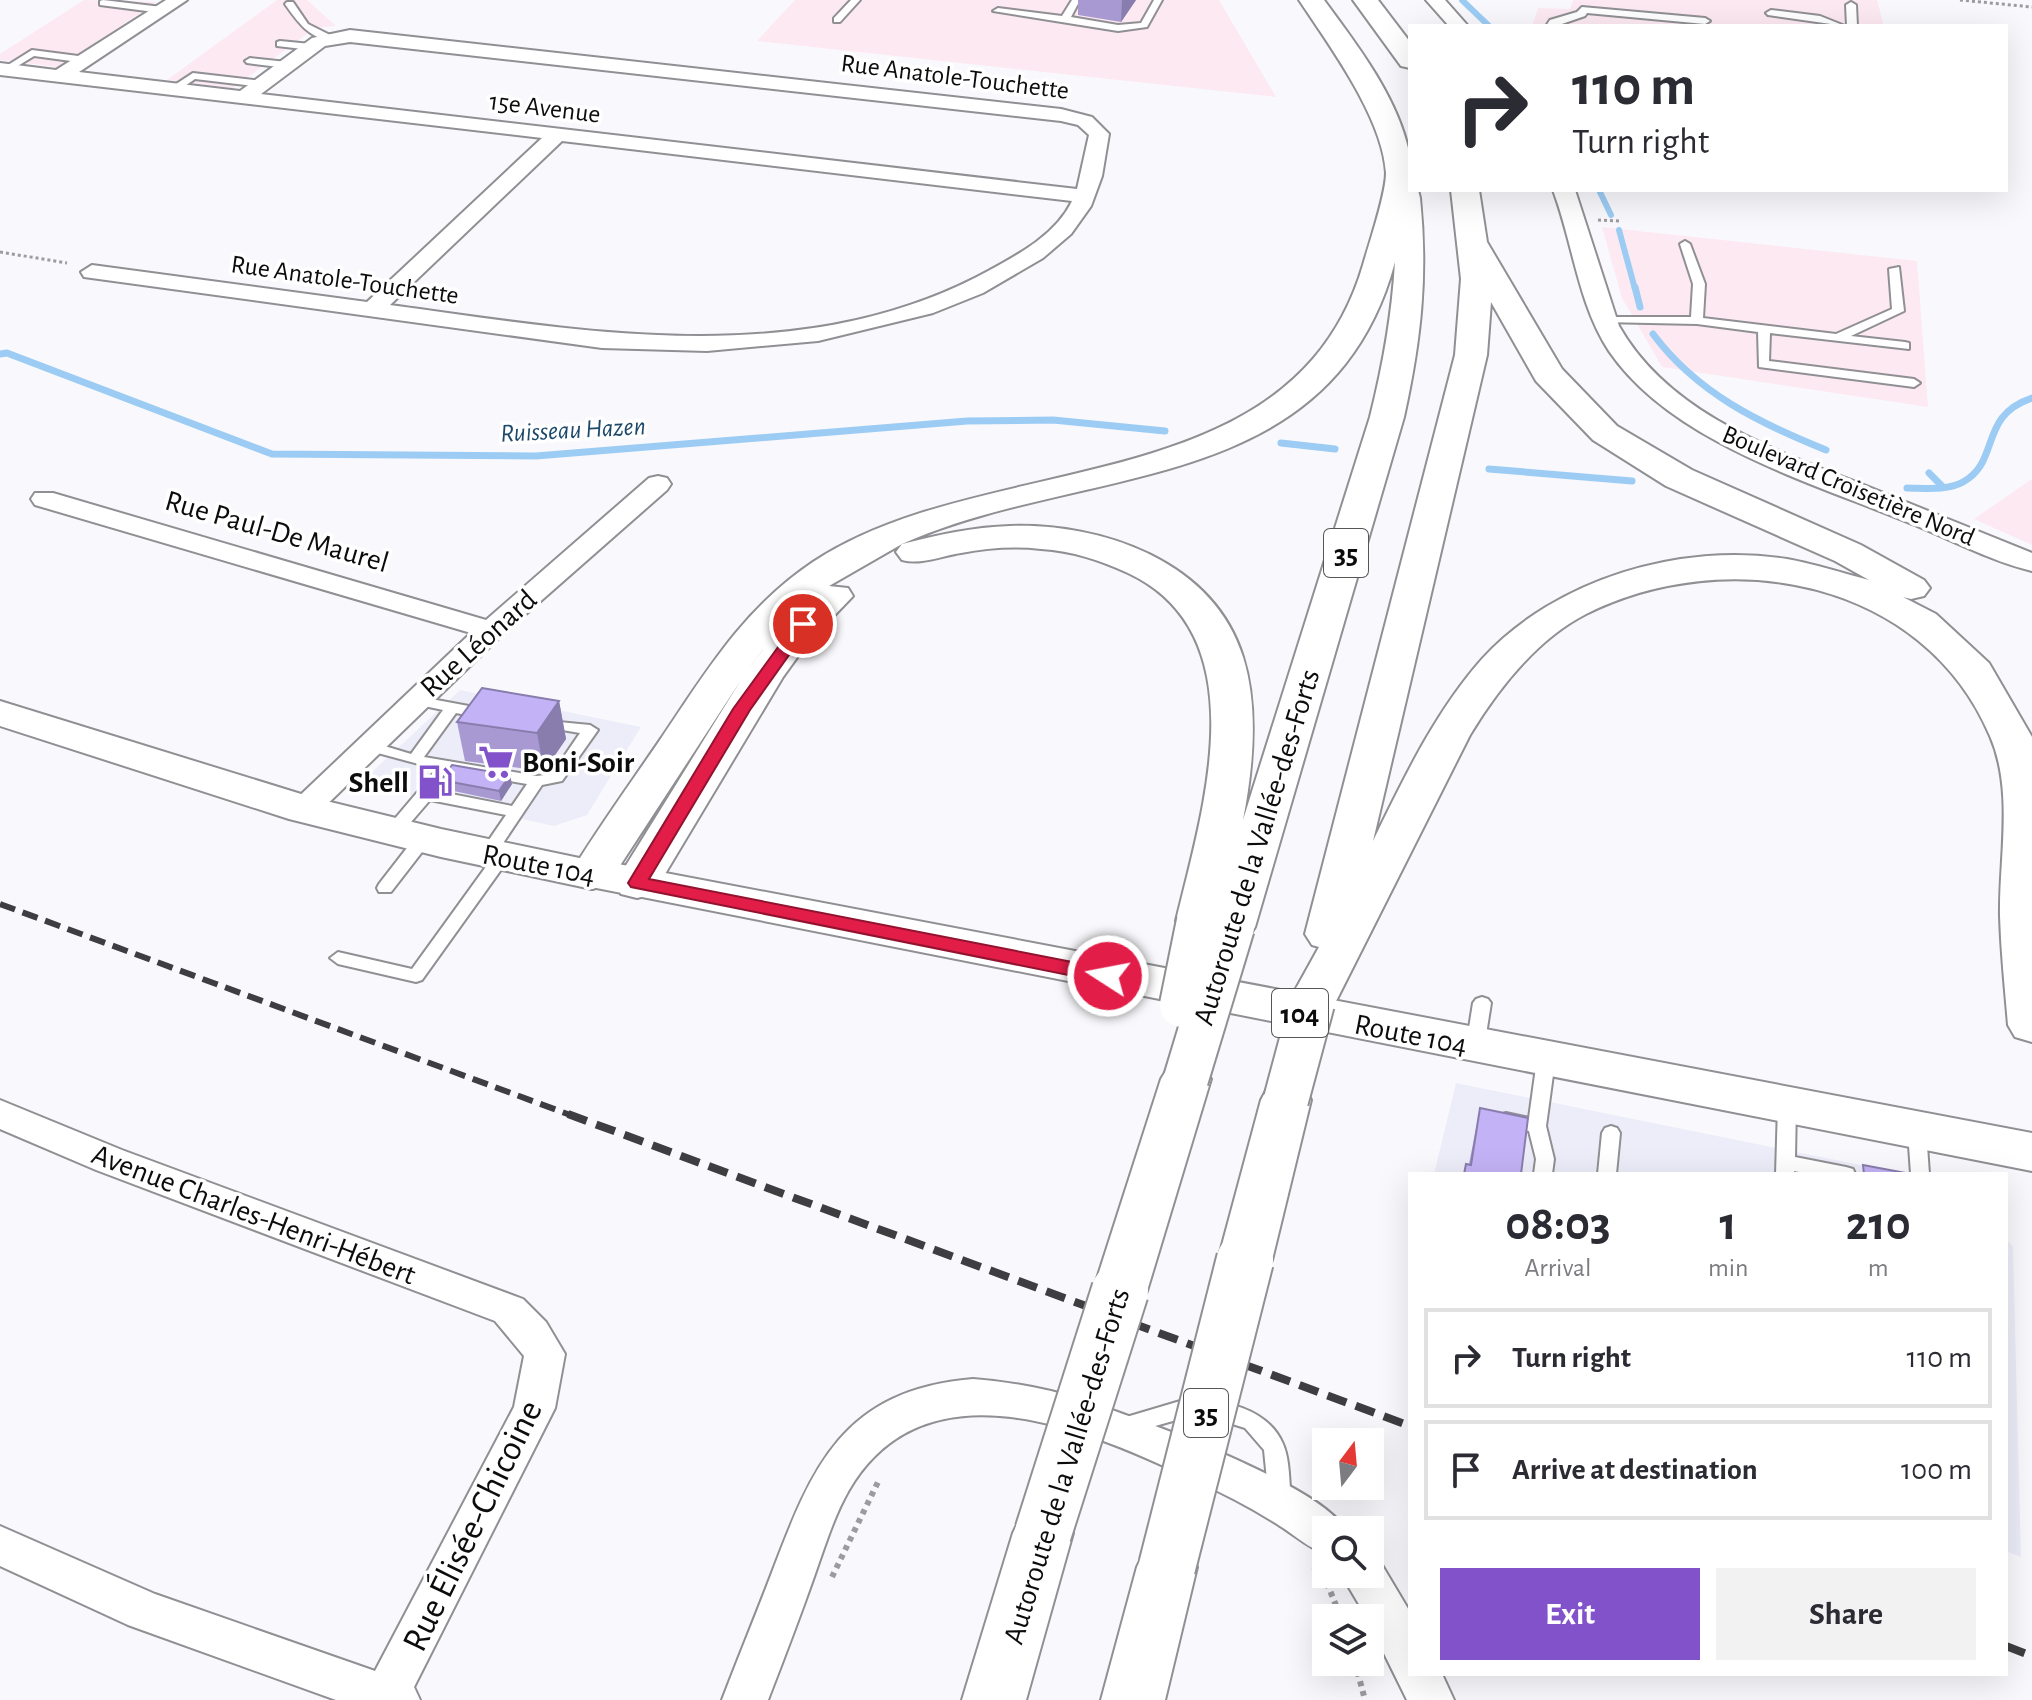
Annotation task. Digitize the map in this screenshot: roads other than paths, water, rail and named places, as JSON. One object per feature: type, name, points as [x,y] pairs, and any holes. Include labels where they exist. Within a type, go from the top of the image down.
[{"type":"main road","name":"Autoroute de la Vallée-des-Forts","points":[[994,1700],[1120,1291],[1216,924],[1402,359],[1413,271],[1411,230],[1401,172],[1382,116],[1357,65],[1311,0]]},
{"type":"main road","points":[[1365,0],[1408,57]]},
{"type":"main road","points":[[592,874],[746,642],[773,612],[821,572],[870,544],[945,515],[1130,471],[1206,448],[1257,422],[1301,391],[1335,355],[1363,309],[1401,172]]},
{"type":"main road","points":[[1334,945],[1468,372],[1477,292],[1474,244],[1465,192]]},
{"type":"main road","points":[[1474,244],[1548,374],[1594,423],[1639,456],[1679,478],[1858,558],[1935,604],[1988,648],[2032,706]]},
{"type":"main road","points":[[637,883],[764,675],[816,611],[873,571],[916,552],[972,539],[1029,537],[1094,546],[1144,564],[1183,589],[1202,609],[1215,631],[1231,687],[1233,743],[1216,924]]},
{"type":"main road","points":[[1334,945],[1477,691],[1525,638],[1579,601],[1642,577],[1694,567],[1764,567],[1837,584],[1905,613],[1947,644],[1991,696],[2011,737],[2021,781],[2023,918],[2032,1025]]},
{"type":"main road","name":"Route 104","points":[[0,713],[304,809],[495,855],[637,883],[1478,1025],[1546,1060],[1787,1106],[1918,1153],[2032,1152]]},
{"type":"main road","name":"35","points":[[1133,1700],[1286,1100],[1312,1003],[1334,945]]},
{"type":"street","points":[[1435,0],[1457,24]]},
{"type":"street","points":[[60,76],[170,5]]},
{"type":"street","name":"Rue Anatole-Touchette","points":[[92,272],[621,343],[698,344],[802,335],[905,313],[986,282],[1025,260],[1056,237],[1075,216],[1084,196],[1099,134],[1090,123],[1068,116],[355,36],[320,43]]},
{"type":"street","points":[[243,98],[320,43]]},
{"type":"street","name":"15e Avenue","points":[[3,69],[1084,196]]},
{"type":"street","points":[[371,311],[558,134]]},
{"type":"street","name":"Boulevard Croisetière Nord","points":[[1565,192],[1605,320],[1621,349],[1683,407],[1727,435],[1793,467],[2032,563]]},
{"type":"street","name":"Rue Léonard","points":[[304,809],[491,630],[658,484]]},
{"type":"street","name":"Rue Paul-De Maurel","points":[[44,499],[491,630]]},
{"type":"street","name":"Avenue Charles-Henri-Hébert","points":[[0,1114],[109,1160],[509,1310]]},
{"type":"street","name":"Rue Élisée-Chicoine","points":[[389,1699],[534,1408],[545,1354],[532,1334],[509,1310]]},
{"type":"street","points":[[745,1700],[827,1490],[846,1459],[870,1435],[917,1407],[934,1401],[975,1396],[1029,1403],[1114,1429],[1280,1502],[1312,1525]]},
{"type":"street","points":[[0,1545],[144,1611],[389,1699]]},
{"type":"street","points":[[1373,1588],[1408,1654]]},
{"type":"street","points":[[1419,1676],[1431,1700]]},
{"type":"lane","points":[[837,20],[856,0]]},
{"type":"lane","points":[[1065,19],[1076,0]]},
{"type":"lane","points":[[998,11],[1105,27],[1140,27],[1147,22],[1158,0]]},
{"type":"lane","points":[[103,3],[170,5]]},
{"type":"lane","points":[[290,4],[320,43]]},
{"type":"lane","points":[[1552,24],[1582,14],[1583,5],[1705,21]]},
{"type":"lane","points":[[1851,5],[1852,24]]},
{"type":"lane","points":[[1771,13],[1820,19],[1834,24]]},
{"type":"lane","points":[[280,44],[320,43]]},
{"type":"lane","points":[[3,69],[32,53],[86,60]]},
{"type":"lane","points":[[250,61],[287,65]]},
{"type":"lane","points":[[173,90],[193,76],[262,84]]},
{"type":"lane","points":[[195,92],[214,78]]},
{"type":"lane","points":[[1685,244],[1699,284],[1697,321]]},
{"type":"lane","points":[[1838,338],[1898,311],[1895,269]]},
{"type":"lane","points":[[1605,320],[1697,321],[1905,346]]},
{"type":"lane","points":[[1764,329],[1763,364],[1914,383]]},
{"type":"lane","points":[[415,700],[497,716]]},
{"type":"lane","points":[[414,760],[451,709]]},
{"type":"lane","points":[[368,746],[447,766],[537,781],[557,778],[590,730],[528,721]]},
{"type":"lane","points":[[385,888],[426,794],[447,766]]},
{"type":"lane","points":[[338,958],[416,976],[495,855],[516,812],[537,781]]},
{"type":"lane","points":[[426,794],[516,812]]},
{"type":"lane","points":[[1543,1172],[1545,1159],[1537,1126],[1546,1060]]},
{"type":"lane","points":[[1787,1106],[1785,1168],[1826,1172]]},
{"type":"lane","points":[[1491,1117],[1537,1126]]},
{"type":"lane","points":[[1607,1172],[1611,1133]]},
{"type":"lane","points":[[1114,1429],[1187,1408],[1210,1408],[1252,1421],[1274,1447],[1280,1502]]},
{"type":"waterway","points":[[1462,0],[1487,24]]},
{"type":"waterway","points":[[1600,192],[1611,215]]},
{"type":"waterway","points":[[1619,230],[1635,289]]},
{"type":"waterway","points":[[1635,287],[1640,307]]},
{"type":"waterway","points":[[1653,334],[1670,355],[1709,390],[1753,417],[1826,450]]},
{"type":"waterway","name":"Ruisseau Hazen","points":[[0,354],[7,353],[272,454],[536,456],[967,421],[1053,420],[1165,431]]},
{"type":"waterway","name":"Ruisseau Hazen","points":[[1907,488],[1943,488],[1963,482],[1982,463],[1996,427],[2004,416],[2015,406],[2032,398]]},
{"type":"waterway","name":"Ruisseau Hazen","points":[[1281,443],[1335,449]]},
{"type":"waterway","name":"Ruisseau Hazen","points":[[1489,469],[1632,481]]},
{"type":"waterway","points":[[1929,473],[1943,487]]},
{"type":"railway","points":[[0,904],[573,1116]]},
{"type":"railway","points":[[568,1114],[1408,1425]]},
{"type":"railway","points":[[2008,1647],[2032,1656]]},
{"type":"place","name":"Boni-Soir","points":[[496,762]]},
{"type":"place","name":"Shell","points":[[435,782]]}]
